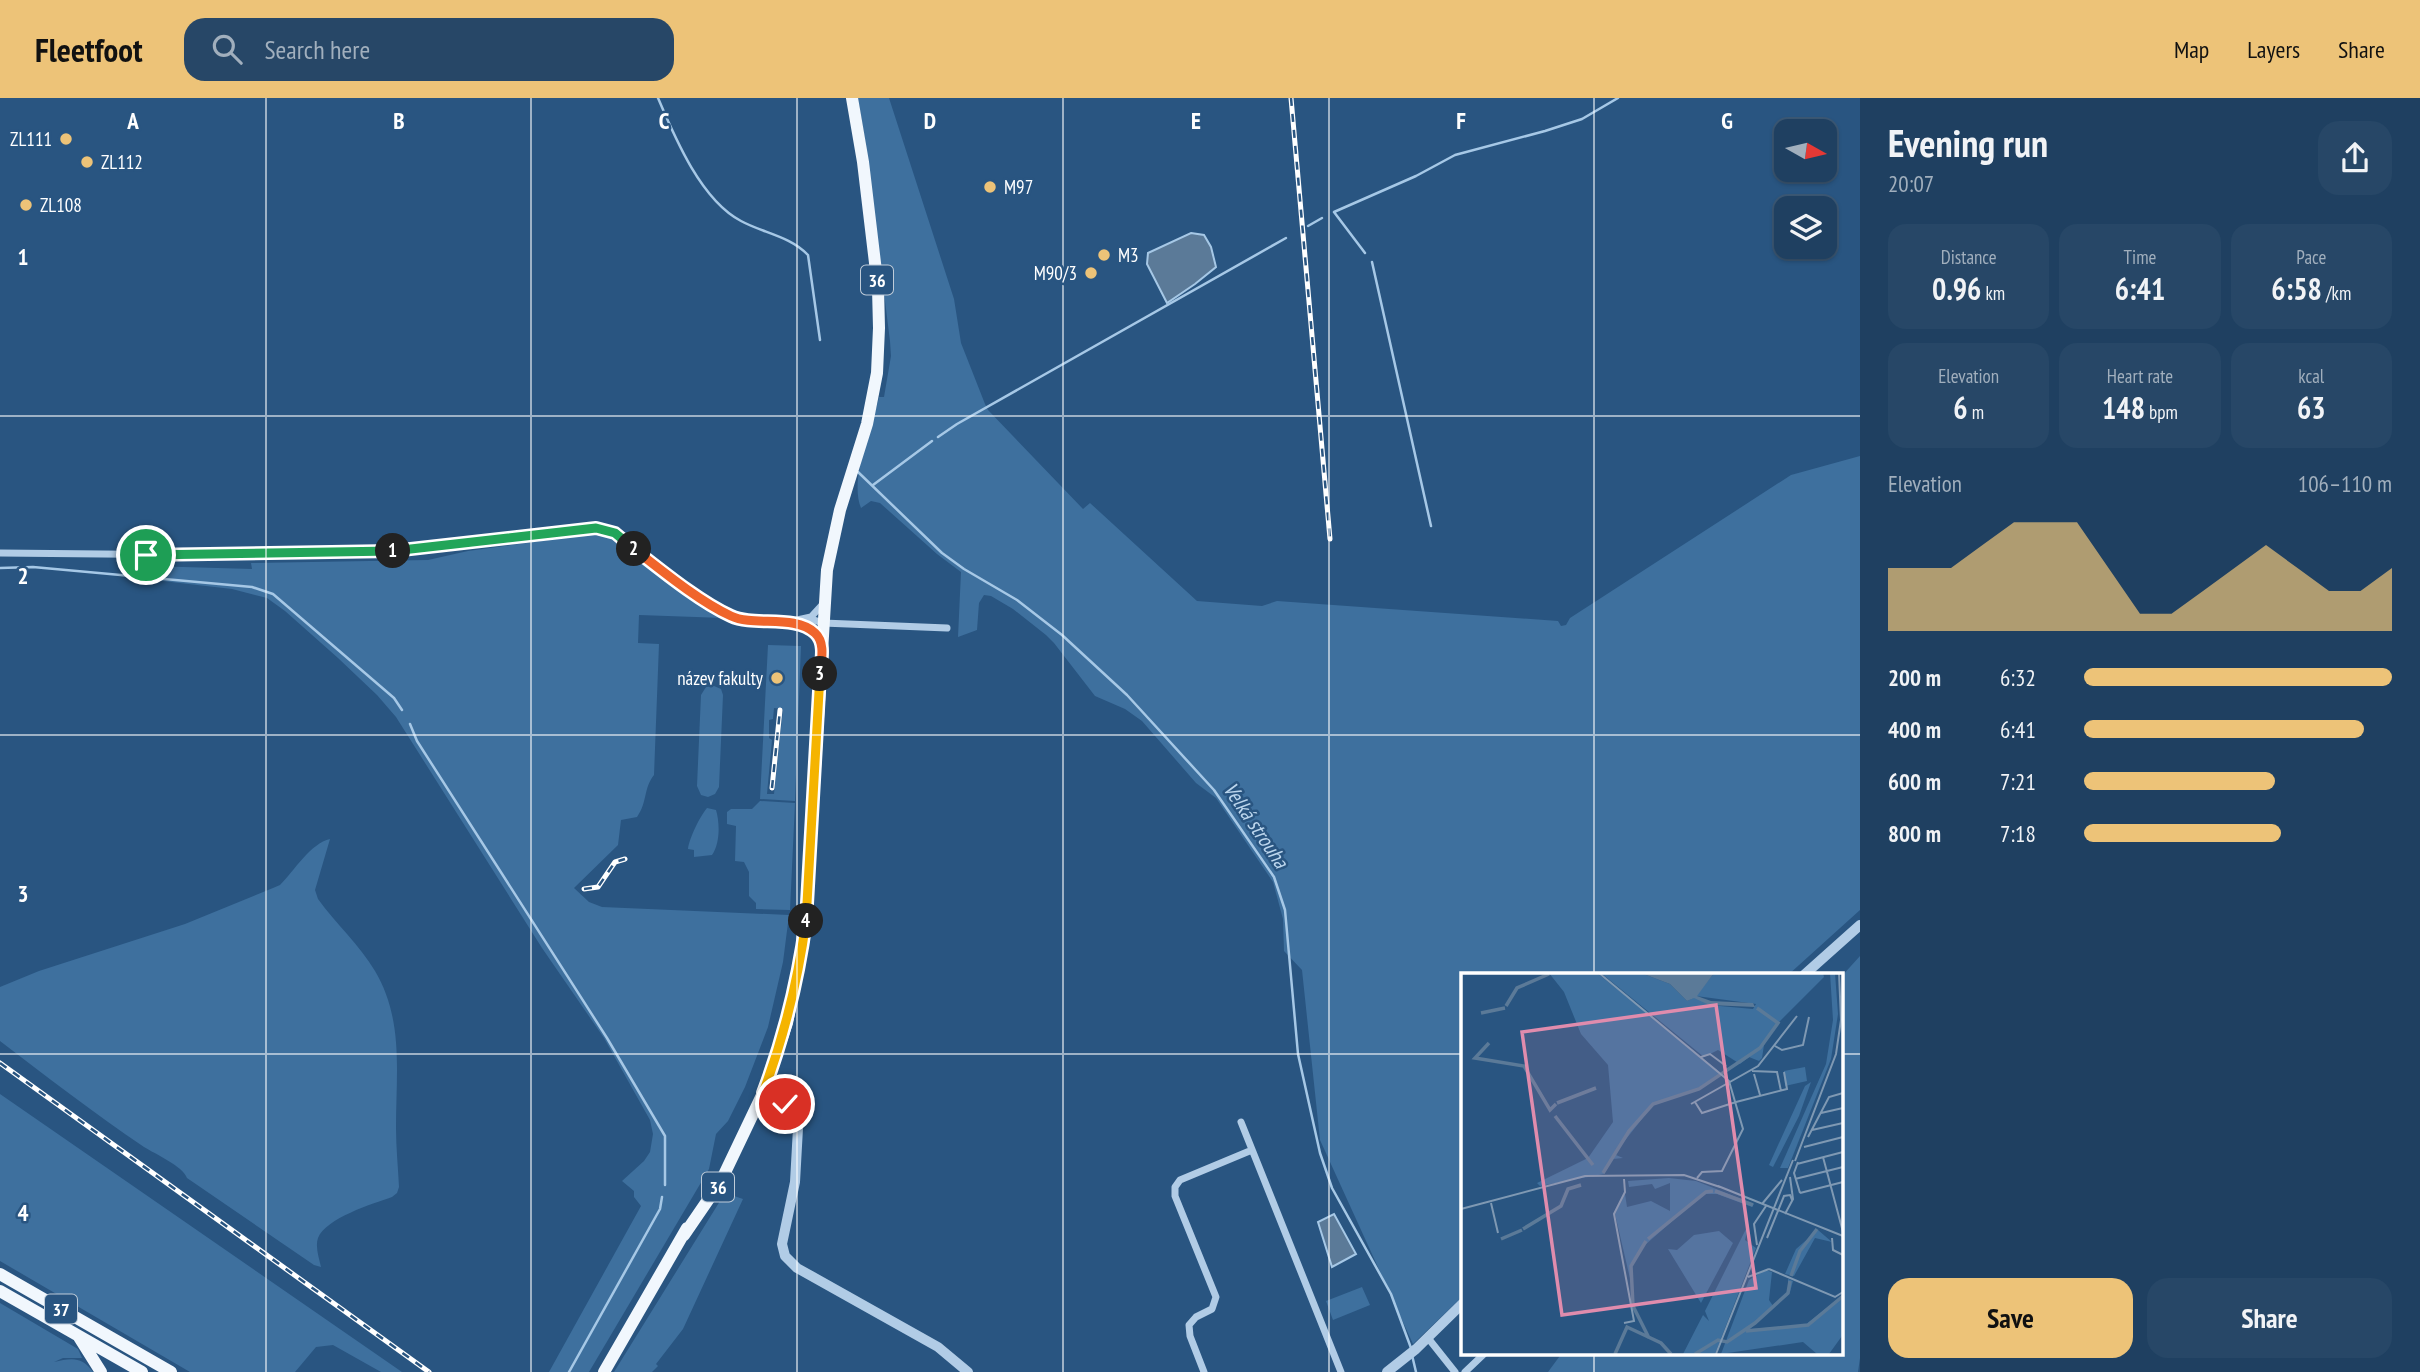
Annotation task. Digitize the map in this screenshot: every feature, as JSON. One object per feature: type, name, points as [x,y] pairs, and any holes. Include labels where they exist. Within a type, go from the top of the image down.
[{"type":"main road","name":"36","points":[[604,1372],[684,1235],[722,1181],[763,1093],[778,1054],[790,1009],[807,919],[824,601],[831,550],[872,405],[877,373],[877,276],[852,98]]},
{"type":"main road","name":"37","points":[[0,1274],[171,1372]]},
{"type":"main road","name":"37","points":[[0,1291],[142,1372]]},
{"type":"main road","points":[[76,1334],[101,1372]]},
{"type":"street","points":[[0,553],[205,555],[379,552],[601,529],[615,533],[689,589],[733,617],[808,628],[817,636],[822,646]]},
{"type":"street","points":[[781,622],[808,618],[817,613],[824,601]]},
{"type":"street","points":[[808,618],[823,622],[947,628]]},
{"type":"street","points":[[808,628],[823,622]]},
{"type":"street","points":[[1806,973],[1860,925]]},
{"type":"street","points":[[763,1093],[788,1107],[795,1116],[798,1128],[795,1182],[782,1240],[782,1249],[787,1259],[797,1268],[938,1347],[968,1372]]},
{"type":"street","points":[[1241,1122],[1341,1372]]},
{"type":"street","points":[[1204,1372],[1189,1336],[1189,1325],[1196,1317],[1212,1309],[1216,1297],[1175,1196],[1175,1186],[1180,1180],[1252,1150]]},
{"type":"street","points":[[1387,1372],[1416,1349],[1461,1305]]},
{"type":"street","points":[[1428,1338],[1455,1372]]},
{"type":"street","points":[[1465,1372],[1484,1354]]},
{"type":"shaded area","points":[[858,98],[889,98],[954,299],[961,343],[988,410],[1083,509],[1090,503],[1197,601],[1262,606],[1277,601],[1558,621],[1561,626],[1566,625],[1570,618],[1791,475],[1860,456],[1860,910],[1790,973],[1461,973],[1461,1298],[1413,1344],[1320,1140],[1302,970],[1284,951],[1283,919],[1273,882],[1216,798],[1196,783],[1142,721],[1125,709],[1095,696],[1046,635],[1013,609],[991,596],[984,595],[979,603],[977,630],[958,637],[961,572],[880,503],[871,501],[861,508],[858,496],[860,468],[879,397],[884,397],[891,356]]},
{"type":"shaded area","points":[[1191,233],[1204,235],[1211,247],[1216,267],[1167,303],[1147,264],[1148,253]]},
{"type":"shaded area","points":[[605,532],[724,618],[639,615],[638,643],[659,644],[654,775],[637,817],[621,820],[618,845],[574,888],[589,902],[602,907],[789,915],[783,962],[768,1027],[745,1087],[728,1121],[716,1134],[709,1169],[589,1372],[549,1372],[641,1206],[634,1197],[634,1191],[622,1181],[650,1152],[653,1134],[650,1120],[604,1038],[542,948],[396,717],[377,695],[285,611],[267,598],[232,589],[119,576],[148,566],[252,569],[251,563],[428,560],[468,551]]},
{"type":"shaded area","points":[[768,645],[801,646],[795,801],[760,799]],"holes":[[[774,708],[783,709],[774,794],[767,794],[772,740],[769,738],[769,720],[773,719]]]},
{"type":"shaded area","points":[[706,687],[721,689],[723,695],[719,787],[715,794],[708,797],[701,795],[697,786],[701,695]]},
{"type":"shaded area","points":[[760,801],[795,803],[790,910],[756,909],[756,903],[749,896],[749,872],[744,862],[735,861],[736,826],[727,824],[727,812],[731,809],[752,809]]},
{"type":"shaded area","points":[[707,808],[716,810],[719,827],[717,845],[712,855],[694,857],[694,850],[688,849],[689,845]]},
{"type":"shaded area","points":[[330,839],[315,890],[318,899],[375,971],[391,1008],[397,1067],[396,1135],[399,1187],[392,1197],[340,1218],[323,1231],[317,1245],[321,1267],[314,1265],[187,1178],[175,1165],[107,1121],[0,1041],[0,987],[39,971],[185,924],[280,885],[316,846]]},
{"type":"shaded area","points":[[1860,956],[1858,1372],[1548,1372],[1561,1354],[1842,1354],[1842,976]]},
{"type":"shaded area","points":[[0,1094],[402,1372],[381,1372],[333,1345],[316,1347],[295,1372],[190,1372],[0,1261]]},
{"type":"shaded area","points":[[725,1193],[743,1199],[683,1329],[652,1372],[614,1372]]},
{"type":"shaded area","points":[[1334,1214],[1356,1254],[1332,1267],[1318,1222]]},
{"type":"shaded area","points":[[1362,1287],[1370,1305],[1333,1320],[1326,1301]]},
{"type":"shaded area","points":[[0,1303],[78,1349],[82,1358],[63,1358],[54,1362],[80,1361],[93,1372],[0,1372]]},
{"type":"waterway","name":"Velká strouha","points":[[658,98],[691,167],[714,199],[741,221],[785,239],[808,255],[820,340]]},
{"type":"waterway","points":[[1365,253],[1334,212],[1416,176],[1455,155],[1582,119],[1618,98]]},
{"type":"waterway","points":[[1308,226],[1322,218]]},
{"type":"waterway","points":[[938,437],[1286,238]]},
{"type":"waterway","points":[[1372,262],[1431,526]]},
{"type":"waterway","points":[[873,485],[932,441]]},
{"type":"waterway","name":"Velká strouha","points":[[858,472],[942,553],[1017,600],[1062,635],[1127,695],[1214,790],[1274,877],[1285,910],[1298,1054],[1320,1153],[1332,1188],[1391,1294],[1411,1348]]},
{"type":"waterway","points":[[0,568],[33,567],[252,587],[273,594],[394,698],[402,710]]},
{"type":"waterway","points":[[410,724],[417,741],[607,1038],[665,1136],[665,1185]]},
{"type":"waterway","points":[[569,1372],[660,1209],[662,1197]]},
{"type":"waterway","name":"Velká strouha","points":[[1412,1355],[1416,1372]]},
{"type":"railway","points":[[1291,98],[1330,539]]},
{"type":"railway","points":[[772,788],[780,710]]},
{"type":"railway","points":[[584,889],[598,887],[615,862],[625,859]]},
{"type":"railway","points":[[0,1063],[429,1372]]},
{"type":"place","name":"ZL111","points":[[66,139]]},
{"type":"place","name":"ZL112","points":[[87,162]]},
{"type":"place","name":"M97","points":[[990,187]]},
{"type":"place","name":"ZL108","points":[[26,205]]},
{"type":"place","name":"M3","points":[[1104,255]]},
{"type":"place","name":"M90/3","points":[[1091,273]]},
{"type":"place","name":"název fakulty","points":[[777,678]]},
{"type":"route","points":[[146,555],[379,552],[596,528],[615,533],[689,589],[733,617],[787,623],[808,628],[815,633],[822,646],[807,919],[790,1009],[778,1054],[763,1093],[785,1104]]}]
